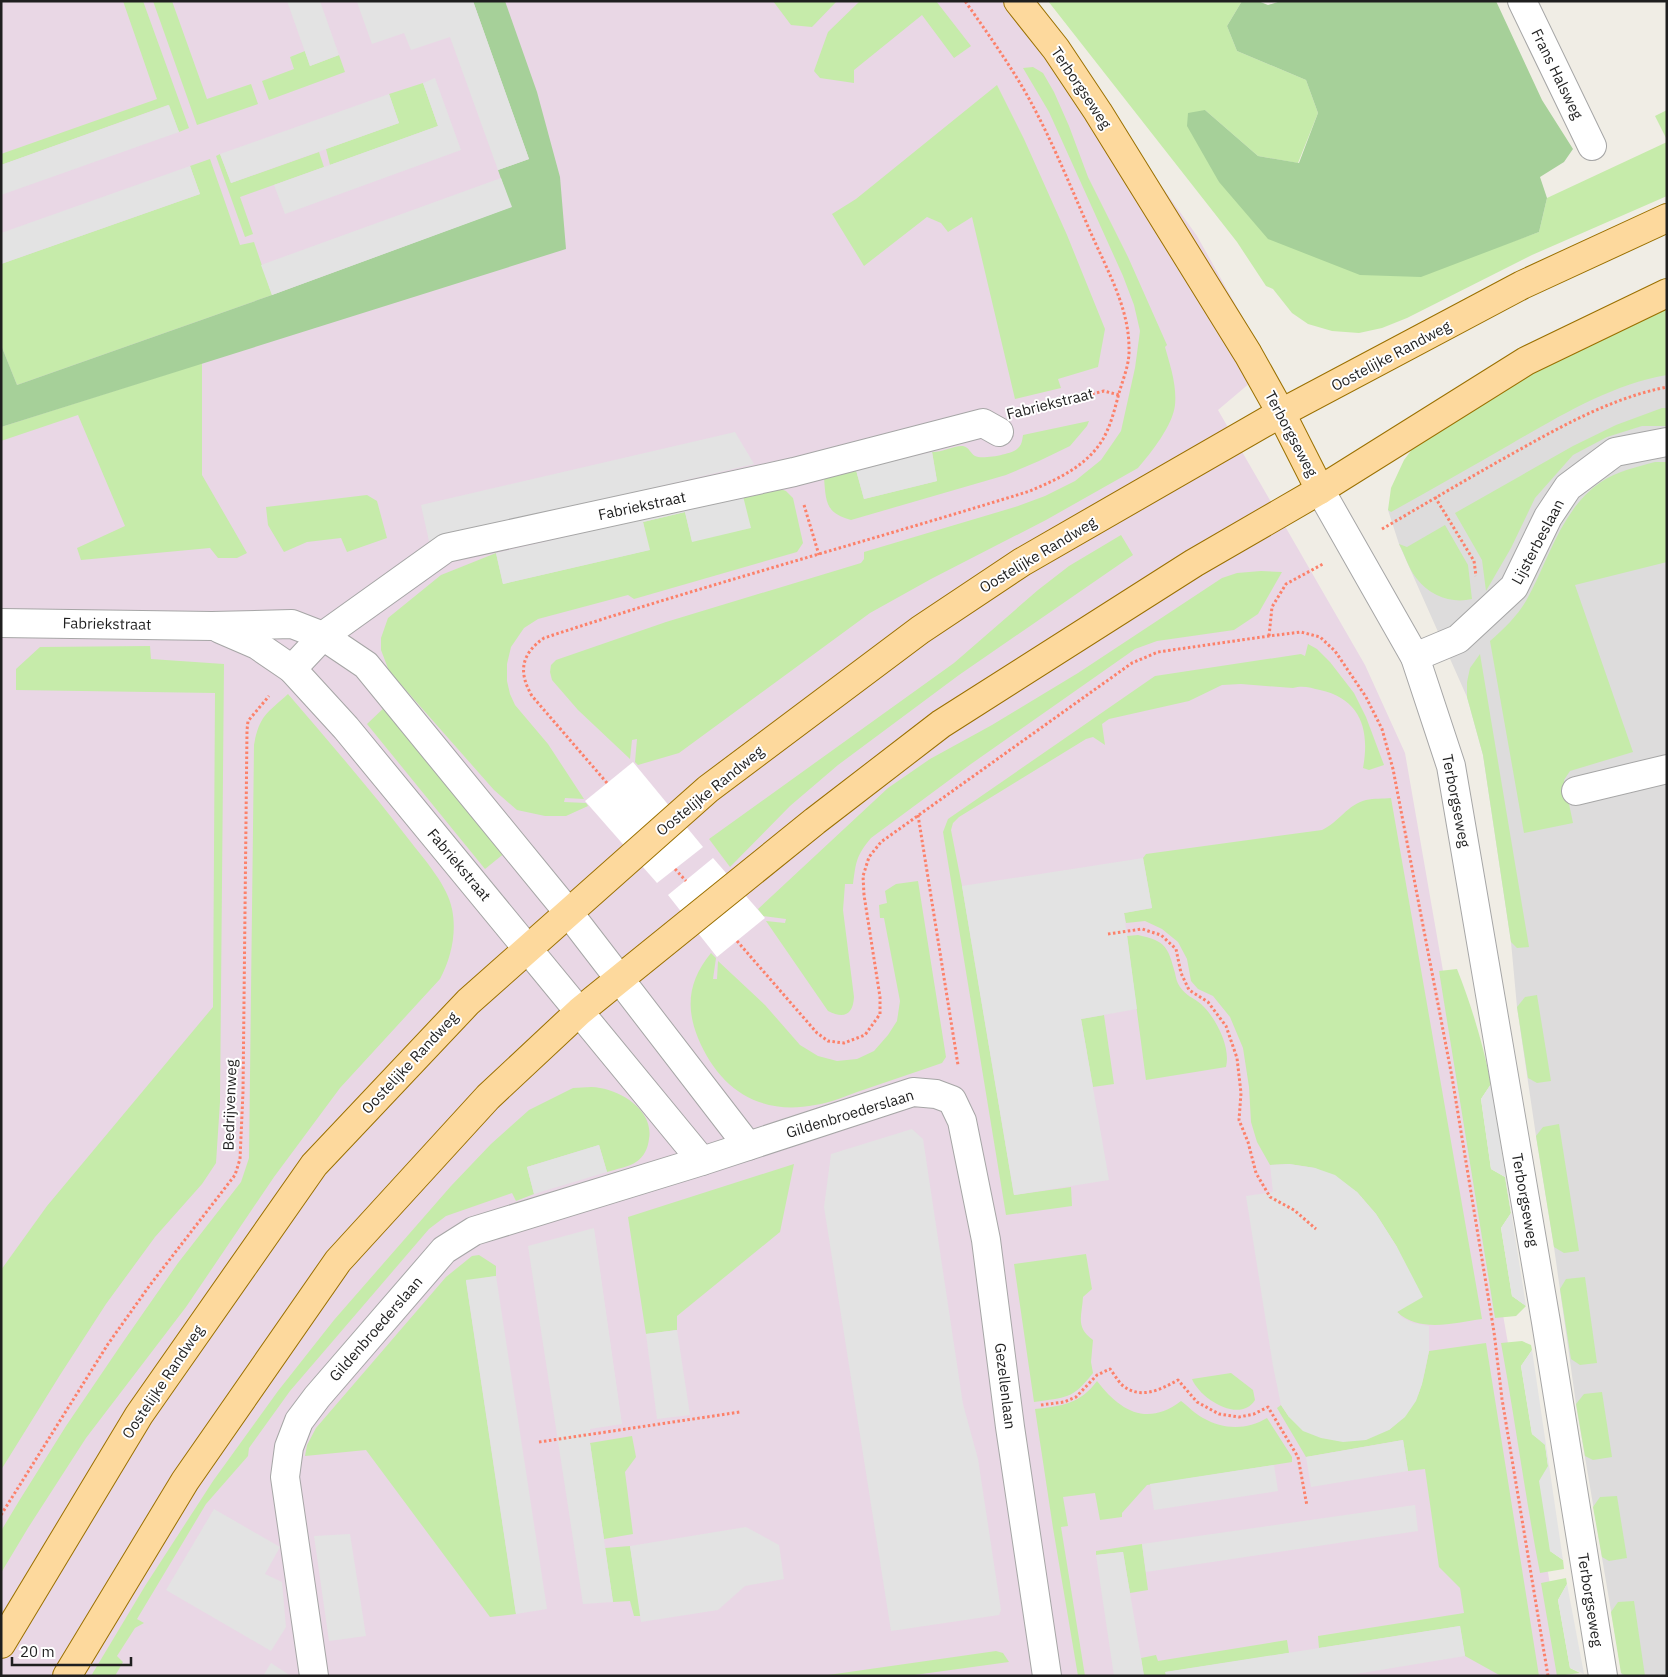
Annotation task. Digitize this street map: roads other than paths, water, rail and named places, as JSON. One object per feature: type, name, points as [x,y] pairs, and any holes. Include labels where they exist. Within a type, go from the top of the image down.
[{"type":"main road","name":"Terborgseweg","points":[[1018,1],[1056,49],[1098,112],[1248,354],[1281,413],[1320,490]]},
{"type":"main road","name":"Oostelijke Randweg","points":[[1,1644],[139,1415],[314,1165],[468,1002],[708,789],[920,630],[1022,562],[1281,413],[1522,285],[1667,218]]},
{"type":"main road","points":[[67,1676],[185,1481],[338,1261],[488,1097],[580,1011],[815,821],[941,724],[1194,563],[1320,490],[1526,361],[1667,293]]},
{"type":"street","name":"Frans Halsweg","points":[[1522,1],[1592,146]]},
{"type":"street","name":"Fabriekstraat","points":[[324,636],[446,548],[991,428]]},
{"type":"street","name":"Lijsterbeslaan","points":[[1416,657],[1458,639],[1514,587],[1548,517],[1568,488],[1615,452],[1667,442]]},
{"type":"street","name":"Terborgseweg","points":[[1320,490],[1416,657],[1451,766],[1603,1676]]},
{"type":"street","name":"Fabriekstraat","points":[[1,623],[212,626],[292,624],[324,636],[366,665],[568,912],[620,979]]},
{"type":"street","name":"Fabriekstraat","points":[[212,626],[257,645],[292,669],[346,728],[580,1011]]},
{"type":"street","points":[[292,669],[324,636]]},
{"type":"street","points":[[1576,791],[1667,769]]},
{"type":"street","points":[[620,979],[748,1146]]},
{"type":"street","points":[[580,1011],[702,1161]]},
{"type":"street","name":"Gildenbroederslaan","points":[[314,1676],[285,1477],[289,1448],[299,1421],[317,1397],[444,1250],[474,1231],[702,1161],[914,1092],[936,1094],[952,1100]]},
{"type":"street","name":"Gezellenlaan","points":[[952,1100],[962,1121],[986,1240],[1047,1676]]}]
